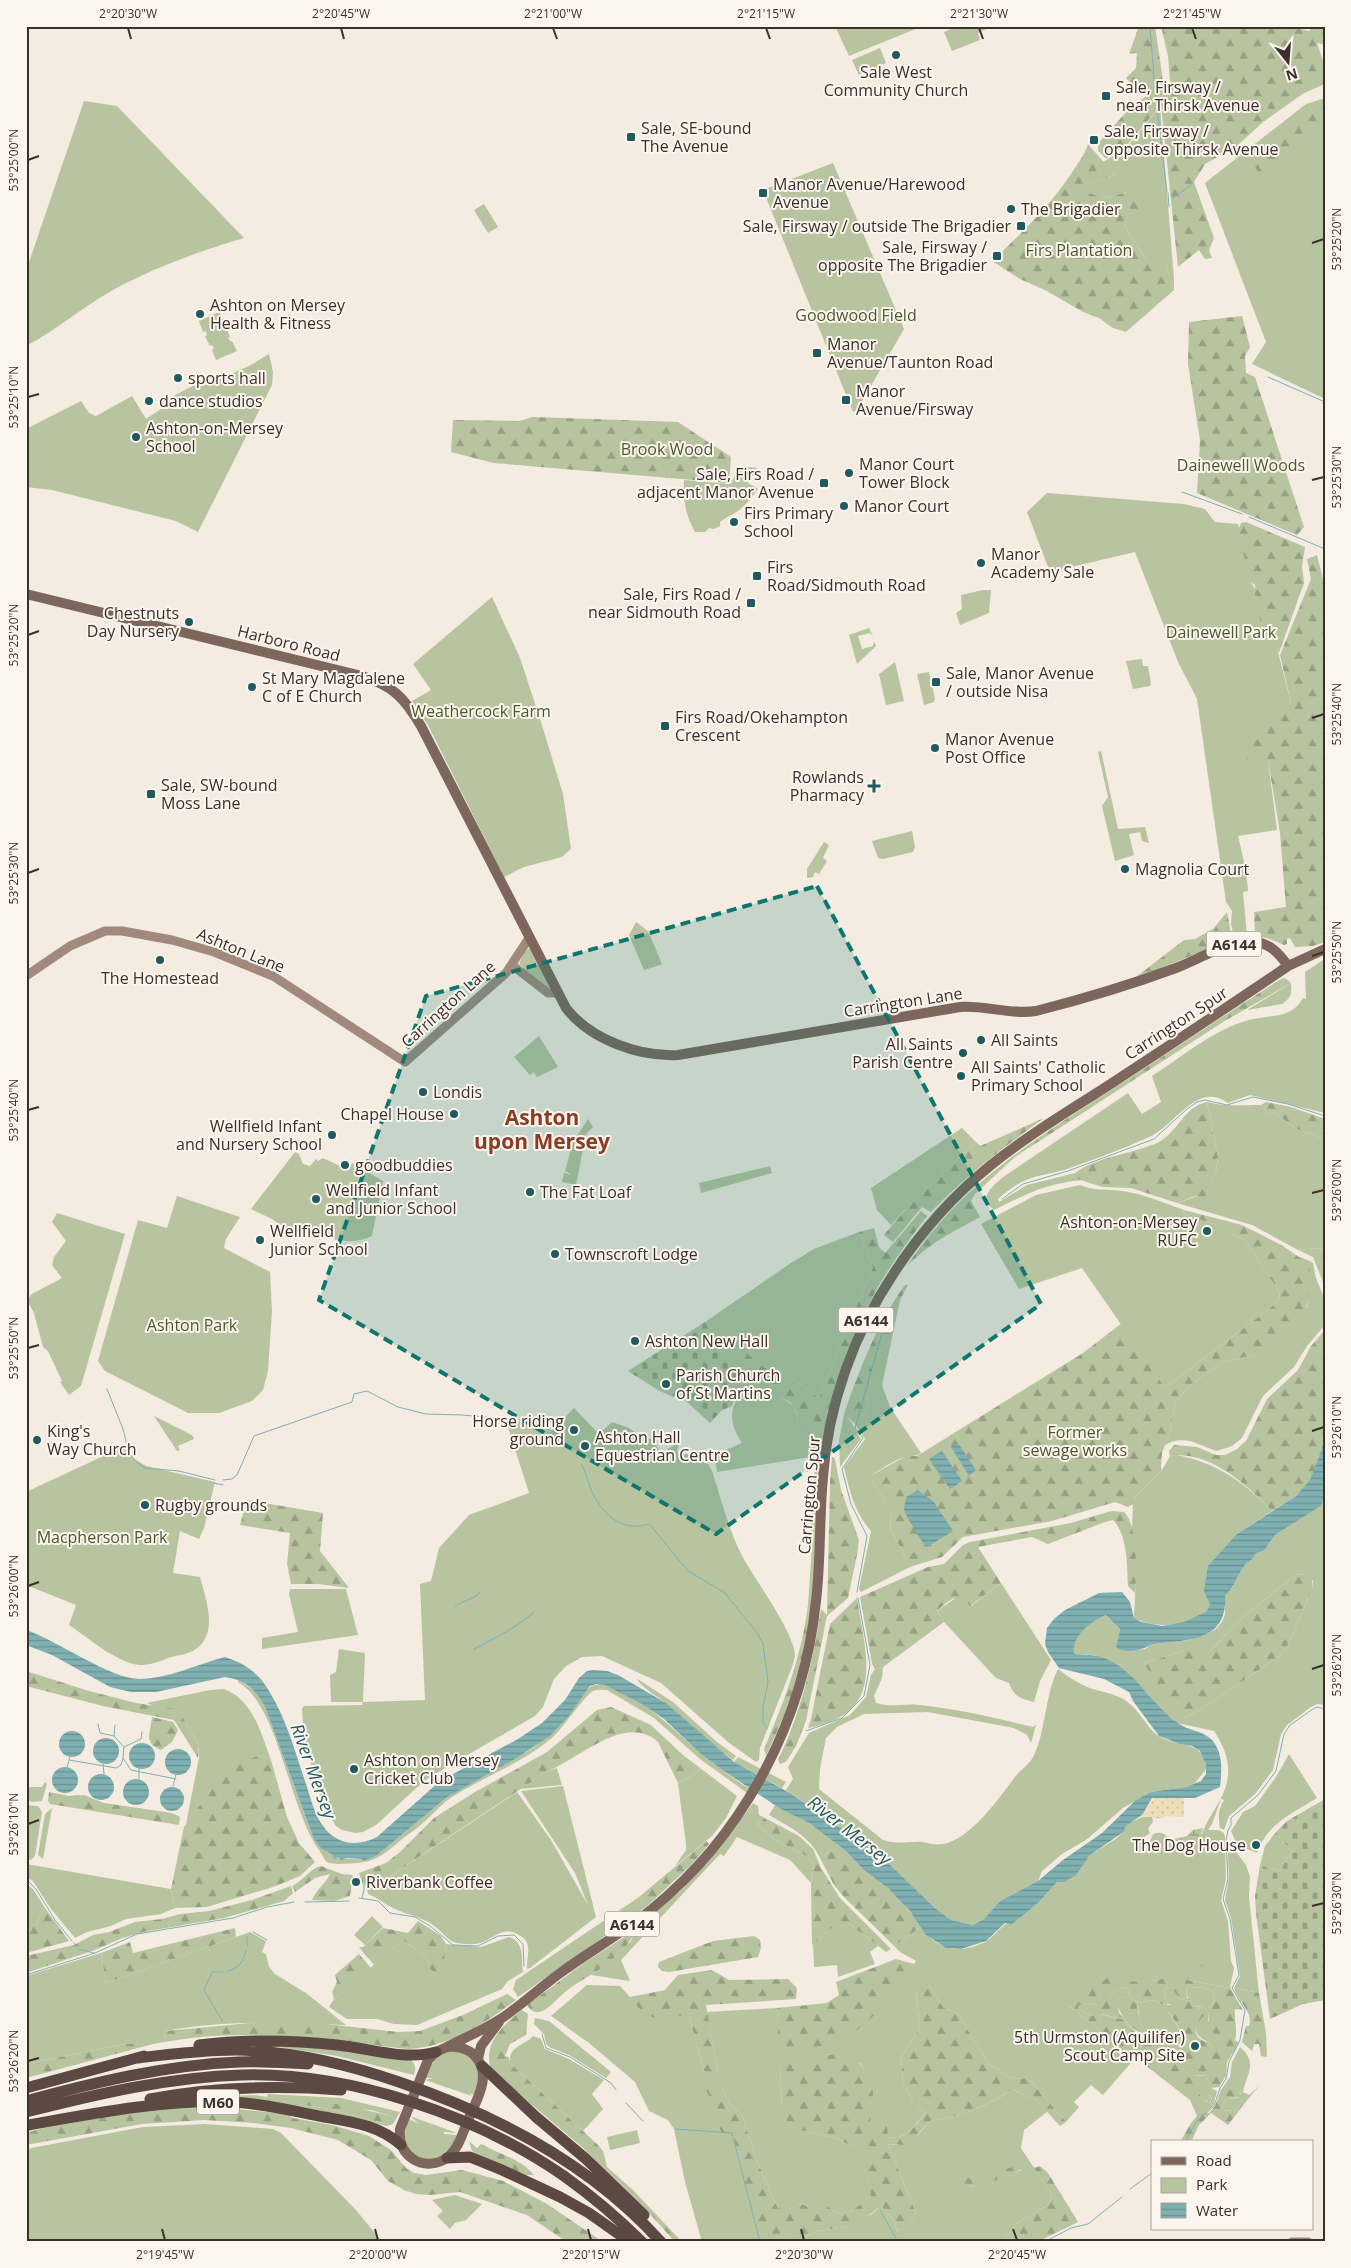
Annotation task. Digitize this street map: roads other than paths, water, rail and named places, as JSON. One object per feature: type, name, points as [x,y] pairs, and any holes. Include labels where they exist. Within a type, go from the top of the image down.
[{"type":"highway","name":"M60","points":[[26,2088],[191,2046],[255,2041],[326,2044],[415,2057],[436,2052]]},
{"type":"highway","name":"M60","points":[[138,2058],[191,2052],[237,2050],[328,2061],[383,2077],[462,2105],[532,2138],[585,2174],[627,2209],[661,2242]]},
{"type":"highway","name":"M60","points":[[26,2101],[135,2074],[221,2063],[307,2064],[349,2069],[383,2077]]},
{"type":"highway","points":[[480,2063],[613,2185],[668,2242]]},
{"type":"highway","name":"M60","points":[[26,2112],[134,2088],[242,2075],[306,2077],[383,2093],[454,2118],[532,2157],[592,2196],[642,2242]]},
{"type":"highway","name":"M60","points":[[28,2125],[130,2102],[201,2090],[301,2087],[383,2093]]},
{"type":"highway","name":"M60","points":[[28,2125],[152,2105],[232,2102],[275,2107],[368,2126],[390,2135],[401,2145]]},
{"type":"highway","points":[[447,2158],[470,2157],[502,2170],[589,2213],[630,2242]]},
{"type":"main road","name":"Harboro Road","points":[[26,594],[362,676],[390,687],[406,703],[421,726],[566,1008]]},
{"type":"main road","name":"Ashton Lane","points":[[26,976],[70,946],[105,931],[122,931],[172,940],[214,952],[273,976],[405,1062]]},
{"type":"main road","points":[[512,965],[529,938]]},
{"type":"main road","name":"Carrington Lane","points":[[566,1008],[586,1030],[640,1051],[672,1055],[960,1007],[1035,1012],[1175,968],[1224,948],[1246,942],[1259,943],[1274,949],[1288,966]]},
{"type":"main road","name":"A6144","points":[[1288,966],[1325,948]]},
{"type":"main road","name":"Carrington Lane","points":[[405,1062],[500,980],[512,965],[548,993],[558,993]]},
{"type":"main road","name":"Carrington Spur","points":[[447,2047],[501,2019],[563,1971],[628,1927],[668,1895],[709,1852],[744,1807],[776,1749],[799,1692],[813,1627],[817,1596],[823,1475],[834,1408],[844,1376],[865,1322],[894,1273],[940,1213],[991,1165],[1047,1125],[1288,966]]},
{"type":"main road","name":"Carrington Spur","points":[[480,2063],[484,2041],[501,2019]]},
{"type":"main road","points":[[447,2047],[461,2048],[469,2051],[480,2063]]},
{"type":"main road","name":"A6144","points":[[436,2052],[447,2047]]},
{"type":"main road","points":[[436,2052],[428,2060],[406,2113],[400,2129],[401,2145],[409,2156],[418,2162],[431,2164],[447,2158]]},
{"type":"main road","name":"A6144","points":[[447,2158],[456,2148],[478,2096],[483,2077],[480,2063]]},
{"type":"main road","points":[[1292,2242],[1308,2242]]},
{"type":"water","points":[[1325,1434],[1325,1494],[1321,1506],[1275,1535],[1264,1551],[1256,1553],[1240,1572],[1225,1596],[1224,1612],[1219,1623],[1212,1631],[1189,1640],[1150,1645],[1142,1649],[1128,1651],[1116,1647],[1120,1629],[1106,1615],[1083,1630],[1074,1647],[1074,1654],[1097,1656],[1115,1664],[1134,1679],[1168,1716],[1182,1726],[1204,1734],[1212,1740],[1220,1756],[1220,1787],[1195,1798],[1152,1798],[1143,1814],[1126,1826],[1124,1829],[1126,1830],[1089,1856],[1076,1875],[1064,1882],[1057,1882],[1038,1903],[1011,1925],[1005,1923],[986,1941],[961,1949],[946,1948],[926,1935],[909,1910],[888,1888],[863,1869],[847,1852],[809,1823],[779,1808],[721,1769],[701,1754],[664,1719],[642,1704],[605,1685],[596,1684],[590,1686],[568,1717],[550,1736],[518,1757],[446,1798],[376,1856],[363,1861],[362,1859],[345,1858],[342,1860],[338,1857],[334,1859],[333,1855],[321,1848],[314,1839],[265,1707],[258,1695],[249,1686],[238,1680],[225,1677],[156,1692],[131,1692],[110,1687],[52,1655],[26,1645],[26,1630],[114,1673],[139,1679],[161,1677],[225,1657],[245,1666],[261,1679],[281,1714],[320,1822],[334,1837],[355,1843],[377,1837],[440,1781],[518,1739],[542,1723],[565,1700],[579,1678],[587,1671],[607,1671],[618,1675],[666,1703],[734,1762],[790,1793],[881,1856],[935,1908],[951,1920],[973,1925],[984,1919],[1000,1901],[1038,1881],[1063,1860],[1102,1833],[1136,1800],[1151,1792],[1186,1787],[1201,1781],[1206,1774],[1206,1764],[1200,1751],[1192,1746],[1180,1744],[1159,1736],[1133,1701],[1129,1692],[1104,1679],[1059,1668],[1045,1644],[1047,1628],[1065,1610],[1099,1593],[1122,1592],[1130,1602],[1134,1618],[1141,1622],[1162,1626],[1184,1622],[1206,1612],[1210,1604],[1204,1591],[1208,1566],[1237,1534],[1296,1496],[1310,1480]]},
{"type":"water","points":[[958,1443],[976,1470],[969,1476],[951,1447]]},
{"type":"water","points":[[942,1451],[962,1481],[950,1489],[929,1459]]},
{"type":"water","points":[[918,1490],[934,1502],[953,1531],[927,1547],[914,1529],[904,1509],[907,1496]]},
{"type":"water","points":[[72,1731],[81,1735],[85,1744],[81,1753],[72,1757],[63,1753],[59,1744],[63,1735]]},
{"type":"water","points":[[106,1738],[115,1742],[119,1751],[115,1760],[106,1764],[97,1760],[93,1751],[97,1742]]},
{"type":"water","points":[[142,1743],[151,1747],[155,1756],[151,1765],[142,1769],[133,1765],[129,1756],[133,1747]]},
{"type":"water","points":[[178,1749],[187,1753],[191,1762],[187,1771],[178,1775],[169,1771],[165,1762],[169,1753]]},
{"type":"water","points":[[65,1767],[74,1771],[78,1780],[74,1789],[65,1793],[56,1789],[52,1780],[56,1771]]},
{"type":"water","points":[[101,1774],[110,1778],[114,1787],[110,1796],[101,1800],[92,1796],[88,1787],[92,1778]]},
{"type":"water","points":[[136,1779],[145,1783],[149,1792],[145,1801],[136,1805],[127,1801],[123,1792],[127,1783]]},
{"type":"water","points":[[167,1787],[177,1787],[184,1794],[184,1804],[177,1811],[167,1811],[160,1804],[160,1794]]},
{"type":"waterway","points":[[1150,26],[1155,91],[1167,192]]},
{"type":"waterway","points":[[1173,198],[1191,185]]},
{"type":"waterway","points":[[1168,193],[1169,207]]},
{"type":"waterway","points":[[1268,377],[1325,402]]},
{"type":"waterway","points":[[1182,492],[1242,514]]},
{"type":"waterway","points":[[1249,517],[1325,549]]},
{"type":"waterway","points":[[1002,1199],[1023,1184],[1068,1171],[1154,1139],[1197,1102],[1205,1100],[1227,1105],[1253,1097],[1288,1104],[1325,1116]]},
{"type":"waterway","points":[[857,1592],[867,1536],[851,1504],[842,1469],[863,1438],[855,1428],[884,1327]]},
{"type":"waterway","points":[[107,1389],[123,1429],[131,1456],[139,1464],[145,1468],[179,1471],[215,1480]]},
{"type":"waterway","points":[[223,1480],[232,1479],[237,1475],[254,1436],[352,1402],[354,1394],[367,1391],[398,1407],[426,1414],[524,1420],[554,1432],[573,1452]]},
{"type":"waterway","points":[[582,1465],[594,1496],[605,1512],[620,1523],[629,1526],[649,1524],[688,1571],[725,1593],[757,1633],[763,1644],[768,1682],[763,1707],[763,1723],[767,1728]]},
{"type":"waterway","points":[[214,1483],[218,1484]]},
{"type":"waterway","points":[[219,1484],[223,1485]]},
{"type":"waterway","points":[[455,1606],[478,1595],[480,1592]]},
{"type":"waterway","points":[[806,1731],[842,1718],[864,1696],[870,1665],[858,1598]]},
{"type":"waterway","points":[[474,1649],[512,1628],[534,1612]]},
{"type":"waterway","points":[[1186,2140],[1196,2122],[1214,2106],[1220,2088],[1226,2079],[1229,2062],[1240,2040],[1245,2010],[1232,1988],[1239,1975],[1230,1919],[1223,1899],[1228,1879],[1226,1840],[1231,1825],[1231,1818],[1258,1795],[1276,1771],[1284,1734],[1290,1725],[1316,1707],[1325,1709]]},
{"type":"waterway","points":[[98,1724],[100,1733],[114,1736]]},
{"type":"waterway","points":[[115,1725],[114,1736],[124,1747]]},
{"type":"waterway","points":[[142,1732],[141,1739],[124,1747],[123,1758],[131,1770],[176,1779]]},
{"type":"waterway","points":[[67,1767],[70,1757]]},
{"type":"waterway","points":[[69,1760],[116,1768],[121,1765],[123,1759]]},
{"type":"waterway","points":[[103,1763],[104,1774]]},
{"type":"waterway","points":[[139,1768],[139,1779]]},
{"type":"waterway","points":[[173,1786],[176,1774]]},
{"type":"waterway","points":[[362,1898],[364,1876]]},
{"type":"waterway","points":[[26,1879],[36,1889],[55,1920],[72,1941]]},
{"type":"waterway","points":[[359,1898],[378,1901],[390,1913],[415,1917],[430,1926],[453,1945],[478,1946],[498,1936],[514,1935],[523,1944],[524,1966]]},
{"type":"waterway","points":[[305,1902],[349,1901]]},
{"type":"waterway","points":[[26,1975],[95,1953],[137,1934],[233,1918],[267,1907],[294,1902]]},
{"type":"waterway","points":[[253,1932],[267,1940]]},
{"type":"waterway","points":[[247,1937],[247,1946]]},
{"type":"waterway","points":[[78,1949],[94,1953]]},
{"type":"waterway","points":[[228,1971],[240,1964],[246,1950]]},
{"type":"waterway","points":[[223,1972],[212,1972],[204,1990],[223,2022]]},
{"type":"waterway","points":[[542,2034],[546,2048],[570,2057],[611,2083],[616,2090]]},
{"type":"waterway","points":[[626,2103],[643,2121]]},
{"type":"waterway","points":[[675,2129],[732,2133],[760,2242]]},
{"type":"waterway","points":[[1130,2189],[1151,2174]]},
{"type":"waterway","points":[[1044,2242],[1071,2228],[1088,2224],[1122,2197]]},
{"type":"waterway","points":[[880,2210],[898,2242]]},
{"type":"waterway","points":[[795,2242],[804,2238],[806,2242]]},
{"type":"place","name":"Sale West Community Church","points":[[896,55]]},
{"type":"place","name":"Sale, Firsway / near Thirsk Avenue","points":[[1106,96]]},
{"type":"place","name":"Sale, SE-bound The Avenue","points":[[631,137]]},
{"type":"place","name":"Sale, Firsway / opposite Thirsk Avenue","points":[[1094,140]]},
{"type":"place","name":"Manor Avenue/Harewood Avenue","points":[[763,193]]},
{"type":"place","name":"The Brigadier","points":[[1011,209]]},
{"type":"place","name":"Sale, Firsway / outside The Brigadier","points":[[1021,226]]},
{"type":"place","name":"Sale, Firsway / opposite The Brigadier","points":[[997,256]]},
{"type":"place","name":"Ashton on Mersey Health & Fitness","points":[[200,314]]},
{"type":"place","name":"Manor Avenue/Taunton Road","points":[[817,353]]},
{"type":"place","name":"sports hall","points":[[178,378]]},
{"type":"place","name":"Manor Avenue/Firsway","points":[[846,400]]},
{"type":"place","name":"dance studios","points":[[149,401]]},
{"type":"place","name":"Ashton-on-Mersey School","points":[[136,437]]},
{"type":"place","name":"Manor Court Tower Block","points":[[849,473]]},
{"type":"place","name":"Sale, Firs Road / adjacent Manor Avenue","points":[[824,483]]},
{"type":"place","name":"Manor Court","points":[[844,506]]},
{"type":"place","name":"Firs Primary School","points":[[734,522]]},
{"type":"place","name":"Manor Academy Sale","points":[[981,563]]},
{"type":"place","name":"Firs Road/Sidmouth Road","points":[[757,576]]},
{"type":"place","name":"Sale, Firs Road / near Sidmouth Road","points":[[751,603]]},
{"type":"place","name":"Chestnuts Day Nursery","points":[[189,622]]},
{"type":"place","name":"Sale, Manor Avenue / outside Nisa","points":[[936,682]]},
{"type":"place","name":"St Mary Magdalene C of E Church","points":[[252,687]]},
{"type":"place","name":"Firs Road/Okehampton Crescent","points":[[665,726]]},
{"type":"place","name":"Manor Avenue Post Office","points":[[935,748]]},
{"type":"place","name":"Rowlands Pharmacy","points":[[874,786]]},
{"type":"place","name":"Sale, SW-bound Moss Lane","points":[[151,794]]},
{"type":"place","name":"Magnolia Court","points":[[1125,869]]},
{"type":"place","name":"The Homestead","points":[[160,960]]},
{"type":"place","name":"All Saints","points":[[981,1040]]},
{"type":"place","name":"All Saints Parish Centre","points":[[963,1053]]},
{"type":"place","name":"All Saints' Catholic Primary School","points":[[961,1076]]},
{"type":"place","name":"Londis","points":[[423,1092]]},
{"type":"place","name":"Chapel House","points":[[454,1114]]},
{"type":"place","name":"Wellfield Infant and Nursery School","points":[[332,1135]]},
{"type":"place","name":"goodbuddies","points":[[345,1165]]},
{"type":"place","name":"The Fat Loaf","points":[[530,1192]]},
{"type":"place","name":"Wellfield Infant and Junior School","points":[[316,1199]]},
{"type":"place","name":"Ashton-on-Mersey RUFC","points":[[1207,1231]]},
{"type":"place","name":"Wellfield Junior School","points":[[260,1240]]},
{"type":"place","name":"Townscroft Lodge","points":[[555,1254]]},
{"type":"place","name":"Ashton New Hall","points":[[635,1341]]},
{"type":"place","name":"Parish Church of St Martins","points":[[666,1384]]},
{"type":"place","name":"Horse riding ground","points":[[574,1430]]},
{"type":"place","name":"King's Way Church","points":[[37,1440]]},
{"type":"place","name":"Ashton Hall Equestrian Centre","points":[[585,1446]]},
{"type":"place","name":"Rugby grounds","points":[[145,1505]]},
{"type":"place","name":"Ashton on Mersey Cricket Club","points":[[354,1769]]},
{"type":"place","name":"The Dog House","points":[[1256,1845]]},
{"type":"place","name":"Riverbank Coffee","points":[[356,1882]]},
{"type":"place","name":"5th Urmston (Aquilifer) Scout Camp Site","points":[[1195,2046]]},
{"type":"district","name":"Ashton upon Mersey","points":[[542,1129]]},
{"type":"park label","name":"Firs Plantation","points":[[1079,250]]},
{"type":"park label","name":"Goodwood Field","points":[[856,315]]},
{"type":"park label","name":"Brook Wood","points":[[667,449]]},
{"type":"park label","name":"Dainewell Woods","points":[[1241,465]]},
{"type":"park label","name":"Dainewell Park","points":[[1221,632]]},
{"type":"park label","name":"Weathercock Farm","points":[[481,711]]},
{"type":"park label","name":"Ashton Park","points":[[192,1325]]},
{"type":"park label","name":"Former sewage works","points":[[1075,1441]]},
{"type":"park label","name":"Macpherson Park","points":[[102,1537]]},
{"type":"water label","name":"River Mersey","points":[[314,1771]]},
{"type":"water label","name":"River Mersey","points":[[850,1830]]}]
